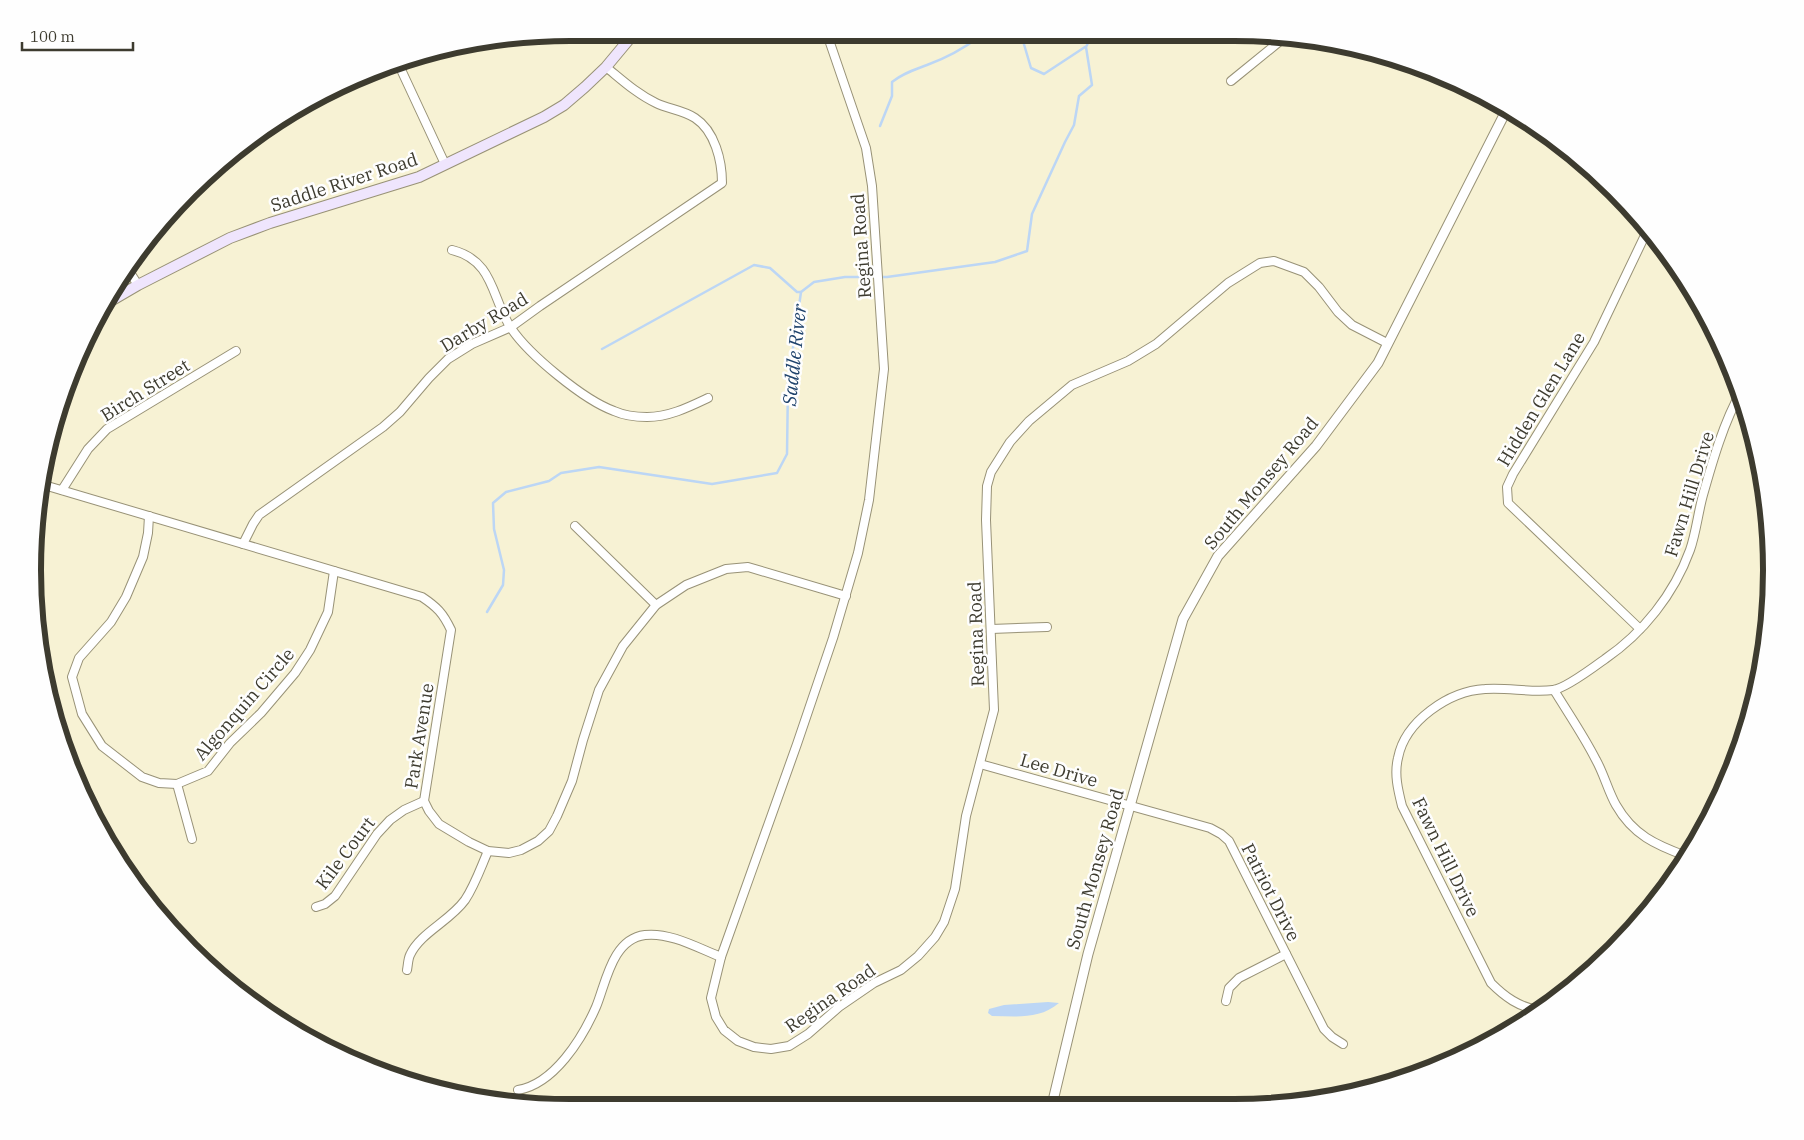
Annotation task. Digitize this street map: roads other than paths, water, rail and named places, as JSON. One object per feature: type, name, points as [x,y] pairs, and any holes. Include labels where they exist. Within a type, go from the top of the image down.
[{"type":"main road","name":"Saddle River Road","points":[[117,297],[230,238],[270,223],[419,177],[544,117],[564,105],[606,67],[628,41]]},
{"type":"street","name":"Regina Road","points":[[829,41],[866,148],[872,186],[884,369],[869,500],[846,596],[797,744],[721,957],[711,998],[716,1018],[724,1030],[738,1041],[754,1047],[770,1049],[788,1046],[795,1042],[808,1034],[839,1007],[874,983],[901,970],[918,956],[944,922],[955,890],[966,816],[994,710],[986,520],[987,486],[991,472],[1010,442],[1029,421],[1072,385],[1128,361],[1156,344],[1235,278],[1260,263],[1274,260],[1304,272],[1319,287],[1338,312],[1352,325],[1387,343]]},
{"type":"street","points":[[1231,81],[1278,43]]},
{"type":"street","name":"Darby Road","points":[[243,544],[259,515],[383,427],[400,412],[448,359],[472,344],[510,328],[722,183],[722,168],[716,147],[708,131],[696,119],[680,111],[657,104],[640,94],[606,67]]},
{"type":"street","points":[[401,69],[445,164]]},
{"type":"street","name":"South Monsey Road","points":[[1053,1099],[1088,954],[1183,619],[1218,556],[1316,446],[1378,363],[1504,115]]},
{"type":"street","name":"Hidden Glen Lane","points":[[1640,629],[1508,503],[1507,487],[1513,474],[1594,342],[1644,237]]},
{"type":"street","points":[[452,250],[465,253],[479,264],[491,282],[510,328],[534,354],[549,368],[598,404],[614,411],[646,417],[663,416],[708,398]]},
{"type":"street","points":[[131,274],[138,285]]},
{"type":"street","name":"Birch Street","points":[[62,490],[88,449],[107,429],[236,351]]},
{"type":"street","name":"Fawn Hill Drive","points":[[1531,1008],[1518,1004],[1505,996],[1491,983],[1402,806],[1396,785],[1398,757],[1408,732],[1426,712],[1444,701],[1483,689],[1554,690],[1576,678],[1621,648],[1640,629],[1660,606],[1676,581],[1690,550],[1703,494],[1736,403]]},
{"type":"street","name":"Park Avenue","points":[[48,486],[422,597],[433,604],[444,614],[451,630],[424,800],[429,811],[439,824],[488,851],[509,853],[521,850],[538,841],[549,831],[572,781],[599,690],[623,646],[656,606],[686,584],[726,570],[748,567],[846,596]]},
{"type":"street","points":[[149,516],[148,533],[143,556],[126,597],[111,622],[79,658],[72,677],[82,714],[102,746],[142,777],[159,783],[177,784],[192,839]]},
{"type":"street","points":[[575,526],[656,606]]},
{"type":"street","name":"Algonquin Circle","points":[[177,784],[208,771],[230,743],[261,713],[295,672],[310,650],[328,612],[334,571]]},
{"type":"street","points":[[991,628],[1047,627]]},
{"type":"street","points":[[1554,690],[1596,760],[1616,806],[1629,824],[1643,837],[1655,844],[1680,854]]},
{"type":"street","name":"Lee Drive","points":[[980,764],[1130,805]]},
{"type":"street","name":"Kile Court","points":[[316,907],[325,904],[335,896],[377,834],[390,820],[404,810],[424,800]]},
{"type":"street","name":"Patriot Drive","points":[[1130,805],[1210,828],[1230,841],[1324,1029],[1343,1044]]},
{"type":"street","points":[[407,970],[409,955],[418,942],[443,922],[464,901],[475,882],[488,851]]},
{"type":"street","points":[[518,1090],[530,1088],[544,1080],[560,1064],[582,1033],[596,1007],[609,970],[618,952],[630,940],[644,935],[665,936],[721,957]]},
{"type":"street","points":[[1226,1001],[1229,988],[1239,978],[1286,954]]},
{"type":"water","points":[[1059,1003],[1035,1015],[992,1016],[988,1013],[989,1009],[1004,1005]]},
{"type":"waterway","points":[[880,126],[892,96],[892,82],[904,74],[954,53],[973,41]]},
{"type":"waterway","points":[[1023,41],[1031,68],[1044,74],[1085,47]]},
{"type":"waterway","name":"Saddle River","points":[[487,612],[503,585],[504,570],[494,529],[493,503],[506,492],[549,481],[561,473],[599,467],[712,484],[777,473],[787,454],[788,383],[801,292],[814,282],[845,277],[887,277],[995,262],[1027,251],[1032,214],[1074,125],[1079,96],[1092,85],[1086,47],[1089,41]]},
{"type":"waterway","points":[[602,349],[754,265],[770,268],[797,292],[801,292]]}]
